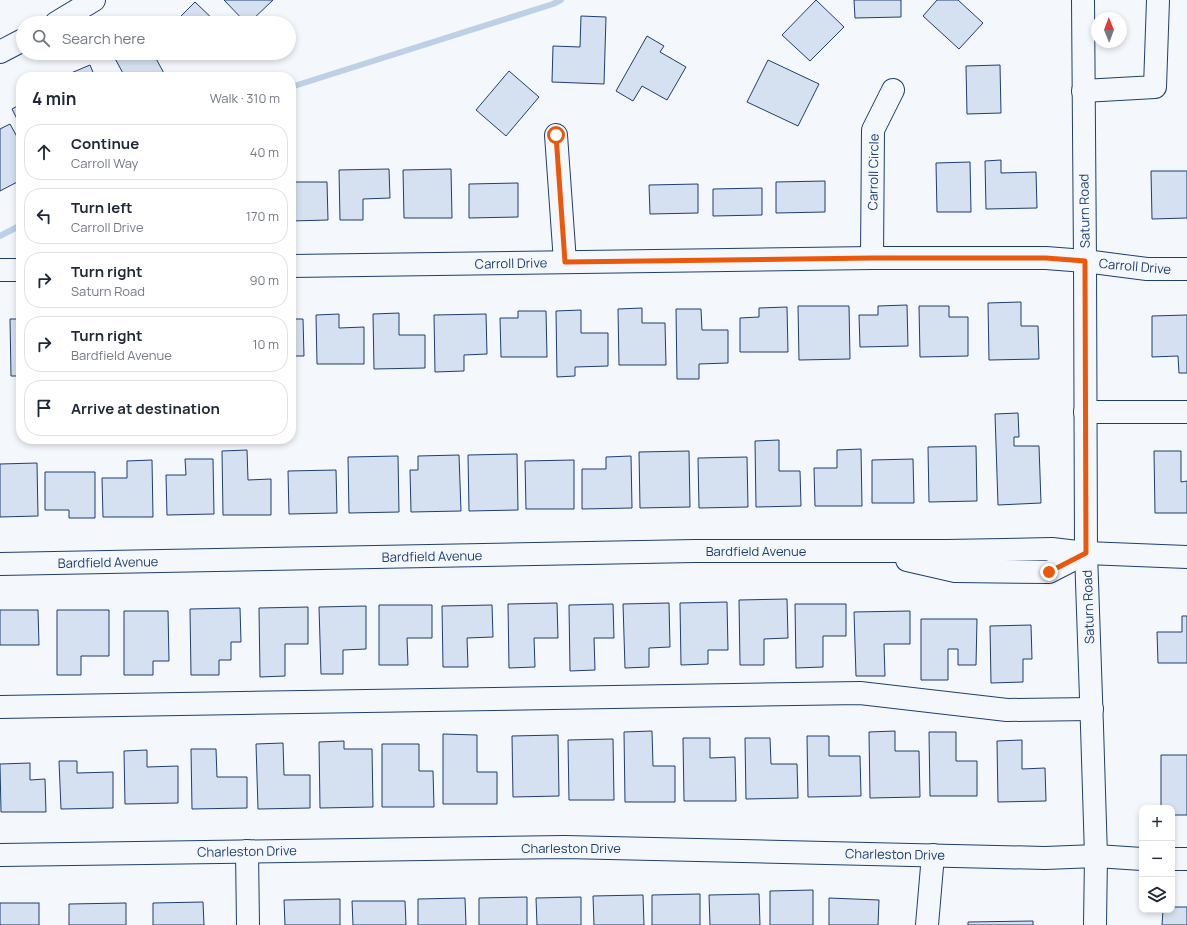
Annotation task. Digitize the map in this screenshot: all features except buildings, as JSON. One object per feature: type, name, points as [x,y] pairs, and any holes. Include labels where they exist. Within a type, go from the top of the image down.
[{"type":"street","points":[[68,16],[94,0]]},
{"type":"street","name":"Saturn Road","points":[[1083,0],[1086,553],[1096,856],[1095,925]]},
{"type":"street","points":[[1083,91],[1155,87],[1158,0]]},
{"type":"street","points":[[0,52],[16,44]]},
{"type":"street","name":"Carroll Circle","points":[[872,258],[873,130],[893,90]]},
{"type":"street","points":[[556,135],[565,262]]},
{"type":"street","name":"Carroll Drive","points":[[296,266],[872,258],[1046,258],[1085,261],[1147,269],[1187,269]]},
{"type":"street","points":[[0,270],[16,270]]},
{"type":"street","points":[[1085,412],[1187,412]]},
{"type":"street","name":"Bardfield Avenue","points":[[0,564],[695,551],[1052,549],[1086,553],[1187,557]]},
{"type":"street","points":[[0,707],[860,693],[1007,710],[1092,709]]},
{"type":"street","name":"Charleston Drive","points":[[0,855],[565,847],[1045,858],[1096,856],[1139,859]]},
{"type":"street","points":[[247,851],[248,925]]},
{"type":"street","points":[[927,925],[933,855]]},
{"type":"street","points":[[1175,859],[1187,859]]},
{"type":"waterway","points":[[296,85],[553,4],[561,0]]},
{"type":"waterway","points":[[0,236],[16,228]]},
{"type":"route","points":[[556,135],[565,262],[872,258],[1046,258],[1085,261],[1086,553],[1049,572]]}]
